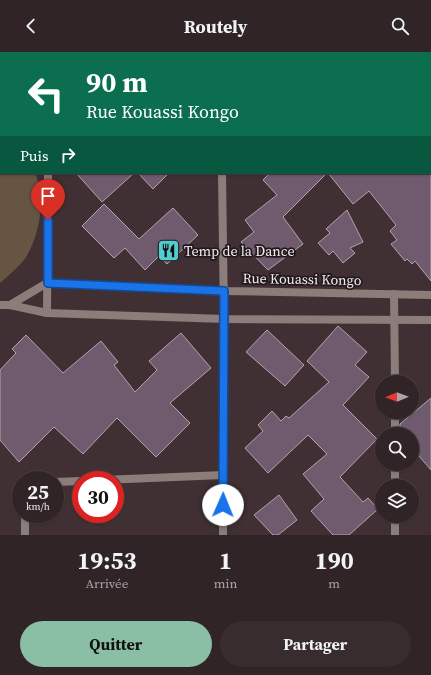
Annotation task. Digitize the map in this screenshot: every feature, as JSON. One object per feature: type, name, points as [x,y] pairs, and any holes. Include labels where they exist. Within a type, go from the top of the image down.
[{"type":"street","points":[[47,313],[48,174]]},
{"type":"street","points":[[222,174],[224,291],[223,535]]},
{"type":"street","points":[[10,305],[48,283]]},
{"type":"street","name":"Rue Kouassi Kongo","points":[[48,283],[224,291],[431,295]]},
{"type":"street","points":[[394,294],[395,375]]},
{"type":"street","points":[[0,305],[10,305],[47,313],[224,319],[431,320]]},
{"type":"street","points":[[124,479],[224,475]]},
{"type":"street","points":[[25,523],[25,535]]},
{"type":"street","points":[[395,523],[395,535]]},
{"type":"shaded area","points":[[0,174],[35,174],[41,204],[35,238],[31,248],[21,264],[0,283]]},
{"type":"building","points":[[77,174],[133,174],[102,202]]},
{"type":"building","points":[[139,174],[168,174],[153,189]]},
{"type":"building","points":[[269,174],[326,174],[283,217],[303,244],[268,270],[241,242],[254,232],[245,220],[277,195],[263,180]]},
{"type":"building","points":[[329,174],[431,174],[431,281],[415,261],[412,264],[407,259],[405,261],[391,244],[397,240],[390,231],[396,225],[369,191],[353,204]]},
{"type":"building","points":[[104,204],[139,239],[173,208],[198,235],[167,264],[159,256],[145,270],[125,248],[114,258],[82,226]]},
{"type":"building","points":[[347,210],[363,242],[350,248],[355,253],[343,263],[333,251],[329,255],[318,243],[330,233],[326,229]]},
{"type":"building","points":[[338,326],[367,352],[355,365],[369,377],[343,405],[375,437],[375,441],[340,477],[363,502],[368,498],[375,506],[375,512],[349,535],[333,535],[311,511],[324,499],[303,474],[327,454],[308,435],[268,473],[245,448],[263,431],[258,425],[272,411],[281,421],[286,416],[289,418],[329,382],[307,361]]},
{"type":"building","points":[[267,330],[304,365],[285,386],[246,352]]},
{"type":"building","points":[[181,333],[211,368],[170,403],[190,423],[156,457],[117,418],[83,454],[54,427],[19,462],[0,440],[0,370],[16,353],[12,349],[26,335],[63,373],[101,341],[118,362],[114,365],[135,392],[157,370],[149,361]]},
{"type":"building","points":[[431,398],[431,470],[419,456],[419,427],[400,427],[400,424],[406,419],[419,419],[419,408]]},
{"type":"building","points":[[279,495],[297,520],[278,535],[273,535],[254,515]]},
{"type":"place","name":"Temp de la Dance","points":[[169,251]]},
{"type":"route","points":[[48,220],[48,283],[224,291],[223,505]]}]
